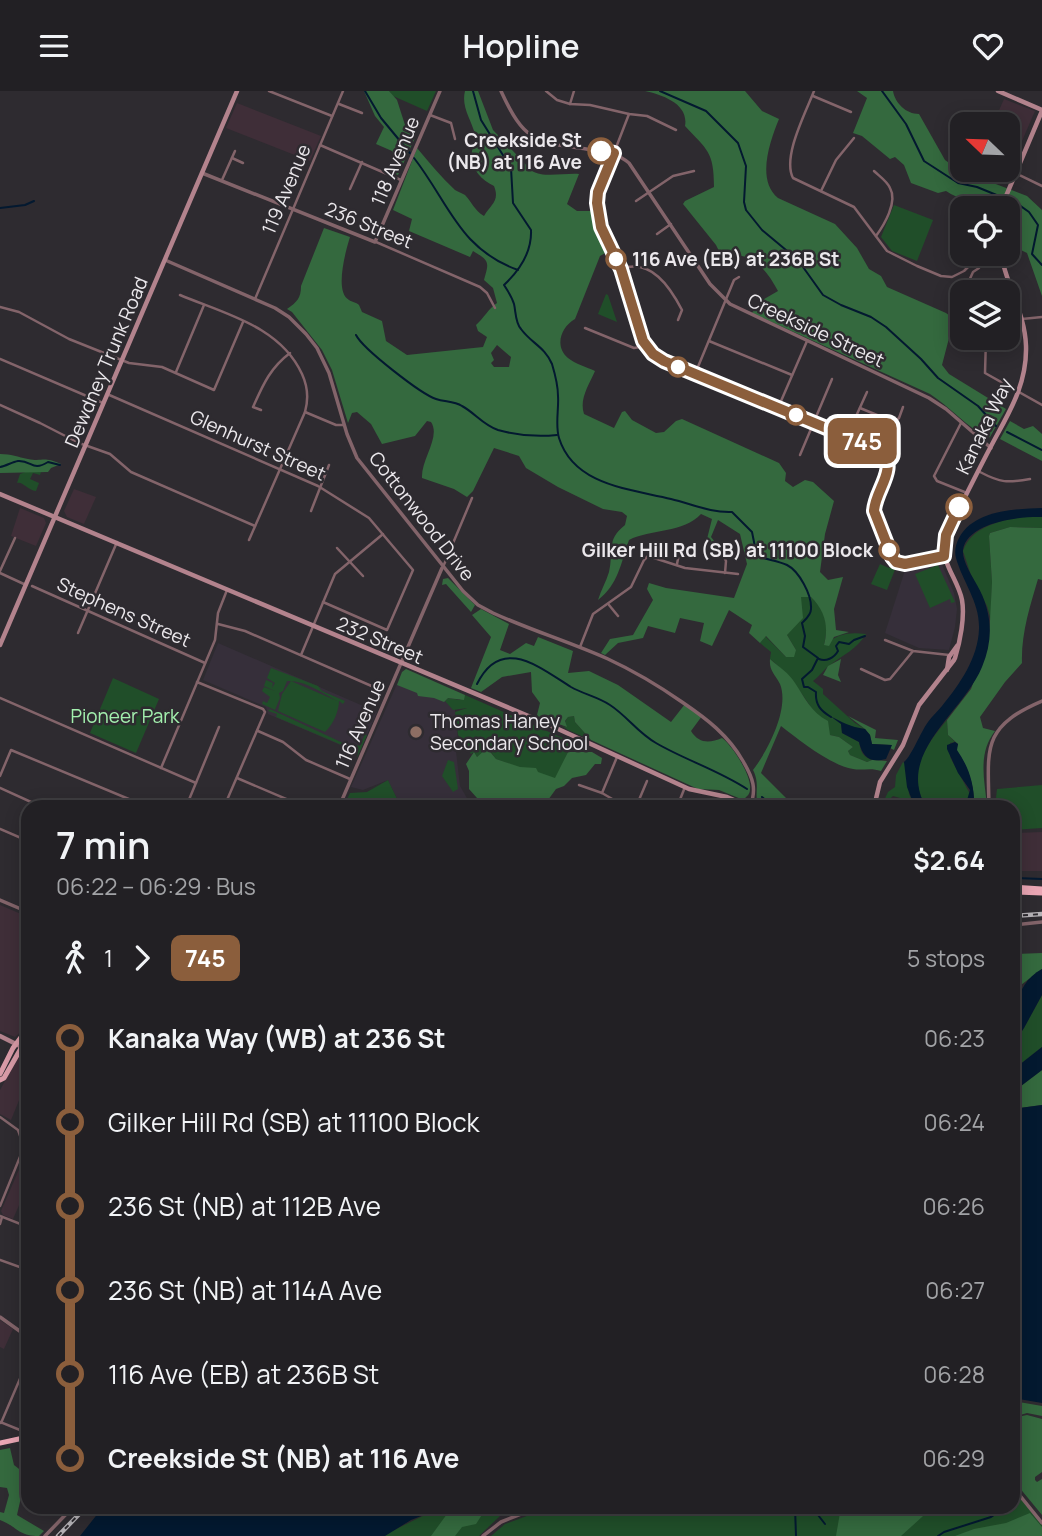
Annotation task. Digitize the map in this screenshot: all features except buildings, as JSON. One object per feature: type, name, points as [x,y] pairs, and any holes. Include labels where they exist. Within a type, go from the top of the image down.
[{"type":"highway","points":[[1020,890],[1042,891]]},
{"type":"highway","points":[[0,1445],[21,1439]]},
{"type":"main road","name":"Dewdney Trunk Road","points":[[0,645],[29,585],[103,403],[237,91]]},
{"type":"main road","points":[[998,91],[1042,110],[1020,161]]},
{"type":"main road","name":"Kanaka Way","points":[[944,556],[946,535],[1018,393],[1024,375],[1026,355],[1022,319],[1004,266]]},
{"type":"main road","name":"232 Street","points":[[0,494],[685,787],[733,800]]},
{"type":"main road","points":[[876,800],[880,782],[906,739],[919,705],[946,673],[957,646],[962,600],[944,556]]},
{"type":"main road","points":[[0,1036],[19,1045]]},
{"type":"main road","points":[[0,1077],[21,1041]]},
{"type":"street","points":[[270,91],[332,117]]},
{"type":"street","name":"119 Avenue","points":[[255,299],[343,91]]},
{"type":"street","name":"118 Avenue","points":[[375,242],[440,91]]},
{"type":"street","points":[[501,91],[516,122],[539,141],[614,153]]},
{"type":"street","points":[[546,91],[557,100],[570,104],[645,115],[676,130]]},
{"type":"street","points":[[570,104],[574,91]]},
{"type":"street","points":[[852,112],[813,93],[792,149],[792,176],[854,207],[893,256],[944,277],[960,274],[968,266]]},
{"type":"street","points":[[338,104],[362,113]]},
{"type":"street","points":[[430,114],[451,123],[455,139]]},
{"type":"street","points":[[629,114],[597,203],[602,229],[621,269],[646,345],[661,360],[879,449],[888,460],[888,469],[874,504],[874,513],[892,557],[896,562],[905,564],[944,556]]},
{"type":"street","points":[[821,191],[836,160],[854,138]]},
{"type":"street","points":[[320,145],[401,180]]},
{"type":"street","points":[[222,181],[235,151]]},
{"type":"street","name":"Creekside Street","points":[[614,153],[634,169],[710,284],[737,309],[929,398],[990,447]]},
{"type":"street","points":[[232,158],[243,163]]},
{"type":"street","points":[[350,189],[362,162]]},
{"type":"street","points":[[636,201],[673,176],[694,171]]},
{"type":"street","points":[[874,171],[888,184],[892,197],[887,215],[876,236]]},
{"type":"street","name":"236 Street","points":[[202,173],[480,287],[487,293],[495,308]]},
{"type":"street","points":[[1020,175],[1042,186]]},
{"type":"street","points":[[657,234],[671,224]]},
{"type":"street","name":"Cottonwood Drive","points":[[164,260],[285,314],[311,339],[329,373],[344,425],[354,451],[367,472],[463,591],[478,605],[509,620],[609,659],[650,680],[725,734],[735,746],[754,783],[753,800]]},
{"type":"street","points":[[969,280],[978,266]]},
{"type":"street","points":[[621,269],[638,267],[661,278],[682,310],[678,320]]},
{"type":"street","points":[[695,374],[734,280],[738,277]]},
{"type":"street","points":[[180,295],[272,336],[290,353],[304,379],[308,396],[305,412],[249,540]]},
{"type":"street","points":[[176,372],[204,305]]},
{"type":"street","points":[[0,307],[17,311],[69,339],[137,365],[159,366],[214,390],[243,322]]},
{"type":"street","points":[[1022,319],[1042,317]]},
{"type":"street","points":[[585,328],[630,347],[639,348],[646,345]]},
{"type":"street","points":[[709,341],[792,375]]},
{"type":"street","points":[[778,408],[807,341]]},
{"type":"street","points":[[985,350],[983,370],[1042,405]]},
{"type":"street","points":[[261,410],[253,407],[265,380],[273,367],[290,353]]},
{"type":"street","points":[[0,359],[103,403]]},
{"type":"street","points":[[800,455],[832,379]]},
{"type":"street","points":[[847,435],[867,392]]},
{"type":"street","name":"Glenhurst Street","points":[[107,394],[321,488],[364,514],[413,570],[387,630],[323,602]]},
{"type":"street","points":[[0,405],[111,455],[131,472],[256,526]]},
{"type":"street","points":[[860,408],[896,422],[903,407]]},
{"type":"street","points":[[305,412],[335,425],[344,425]]},
{"type":"street","points":[[962,422],[934,478],[967,493]]},
{"type":"street","points":[[311,511],[329,465]]},
{"type":"street","points":[[978,472],[997,481],[1030,479]]},
{"type":"street","name":"116 Avenue","points":[[342,800],[472,498]]},
{"type":"street","points":[[301,655],[335,574],[383,534]]},
{"type":"street","name":"Stephens Street","points":[[15,538],[0,572],[205,663]]},
{"type":"street","points":[[78,633],[117,542]]},
{"type":"street","points":[[677,564],[681,544]]},
{"type":"street","points":[[718,545],[726,561],[725,573]]},
{"type":"street","points":[[337,548],[363,576]]},
{"type":"street","points":[[579,648],[593,614],[631,587],[648,556],[698,571],[738,574]]},
{"type":"street","points":[[161,768],[215,640],[219,610],[227,590]]},
{"type":"street","points":[[608,604],[618,616]]},
{"type":"street","points":[[218,624],[245,631],[383,691]]},
{"type":"street","points":[[885,639],[913,651],[952,658]]},
{"type":"street","points":[[861,669],[885,680],[890,679],[913,651]]},
{"type":"street","points":[[197,681],[265,711],[227,800]]},
{"type":"street","points":[[0,698],[196,783]]},
{"type":"street","points":[[989,800],[987,771],[992,739],[1012,716],[1042,701]]},
{"type":"street","points":[[189,800],[219,726]]},
{"type":"street","points":[[258,730],[284,742],[306,760],[351,779]]},
{"type":"street","points":[[0,776],[11,750],[131,800]]},
{"type":"street","points":[[602,793],[617,756]]},
{"type":"street","points":[[236,778],[288,800]]},
{"type":"street","points":[[639,800],[647,781]]},
{"type":"street","points":[[579,785],[614,800]]},
{"type":"street","points":[[680,800],[685,787]]},
{"type":"street","points":[[0,788],[27,800]]},
{"type":"street","points":[[0,829],[21,838]]},
{"type":"street","points":[[0,901],[21,909]]},
{"type":"street","points":[[1020,924],[1042,922]]},
{"type":"street","points":[[0,1117],[17,1129],[21,1138]]},
{"type":"street","points":[[0,1206],[21,1153]]},
{"type":"street","points":[[0,1224],[1,1216],[21,1224]]},
{"type":"street","points":[[0,1259],[21,1267]]},
{"type":"street","points":[[0,1317],[21,1332]]},
{"type":"street","points":[[20,1430],[0,1422],[21,1376]]},
{"type":"street","points":[[1020,1496],[1042,1523]]},
{"type":"street","points":[[46,1536],[66,1514]]},
{"type":"street","points":[[483,1536],[501,1523],[522,1514]]},
{"type":"shaded area","points":[[1004,99],[1035,111],[1022,141],[1020,112],[998,112]]},
{"type":"shaded area","points":[[237,103],[321,136],[310,161],[226,128]]},
{"type":"shaded area","points":[[74,489],[96,497],[84,524],[67,517],[64,511]]},
{"type":"shaded area","points":[[20,508],[44,518],[46,523],[36,546],[11,536]]},
{"type":"shaded area","points":[[941,562],[954,593],[957,609],[949,650],[919,648],[885,633],[906,567]]},
{"type":"shaded area","points":[[218,643],[377,712],[359,753],[268,714],[266,707],[203,680]]},
{"type":"shaded area","name":"Thomas Haney Secondary School","points":[[401,675],[457,692],[455,710],[459,750],[456,751],[460,786],[468,800],[398,800],[388,780],[363,790],[351,787]]},
{"type":"shaded area","points":[[1042,832],[1042,871],[1020,871],[1020,833]]},
{"type":"shaded area","points":[[0,905],[21,914],[21,1031],[15,1037],[0,1031]]},
{"type":"shaded area","points":[[21,1052],[21,1095],[11,1120],[0,1114],[0,1090]]},
{"type":"shaded area","points":[[21,1165],[21,1201],[13,1219],[3,1215],[1,1211]]},
{"type":"shaded area","points":[[0,1320],[13,1329],[4,1349],[0,1347]]},
{"type":"green space","points":[[364,91],[389,91],[397,100],[405,125],[415,138],[398,175],[390,172],[394,162],[392,151],[376,144],[384,127],[375,116]]},
{"type":"green space","points":[[389,91],[436,91],[427,111],[393,96]]},
{"type":"green space","points":[[465,91],[478,91],[493,130],[532,171],[548,175],[579,174],[567,204],[577,211],[594,211],[598,232],[609,251],[600,256],[575,319],[566,327],[560,342],[568,358],[595,371],[584,397],[584,414],[614,428],[625,411],[632,420],[656,433],[664,432],[682,419],[779,463],[786,473],[785,481],[793,487],[805,480],[813,482],[834,501],[825,534],[820,572],[828,580],[843,577],[834,609],[836,630],[849,632],[834,637],[829,646],[824,645],[826,625],[820,608],[811,597],[801,597],[803,618],[787,635],[796,650],[794,657],[786,657],[766,636],[760,643],[749,633],[752,625],[729,610],[712,646],[700,641],[704,623],[680,618],[675,633],[648,626],[643,638],[618,643],[605,655],[601,653],[610,639],[633,635],[653,600],[647,589],[649,583],[734,598],[747,564],[740,534],[718,520],[711,537],[715,542],[714,547],[705,547],[712,519],[701,514],[686,525],[629,540],[610,588],[598,600],[609,572],[612,542],[625,525],[627,516],[622,512],[603,509],[558,487],[526,468],[519,456],[494,448],[473,491],[467,497],[454,489],[422,478],[434,434],[431,422],[427,421],[415,436],[382,444],[371,424],[357,412],[352,413],[348,423],[332,370],[322,350],[287,309],[299,297],[324,228],[350,237],[342,270],[342,289],[349,300],[359,305],[362,312],[382,321],[386,341],[407,355],[483,347],[487,337],[478,331],[476,325],[497,303],[493,288],[484,280],[487,263],[483,257],[473,251],[470,257],[409,231],[412,219],[393,210],[417,148],[445,180],[465,195],[481,214],[484,216],[494,202],[494,186],[480,176],[472,162],[476,136],[465,108]],"holes":[[[497,345],[511,357],[509,367],[494,367],[491,363],[494,360],[491,353]]]},
{"type":"green space","points":[[645,91],[745,91],[762,111],[779,119],[767,160],[766,171],[771,190],[778,198],[835,224],[857,248],[869,269],[881,276],[887,287],[950,316],[950,334],[942,365],[949,374],[1006,409],[990,437],[973,428],[930,394],[752,313],[759,302],[778,291],[763,268],[749,258],[732,255],[722,257],[716,245],[683,204],[714,187],[713,166],[704,146],[685,126],[685,118],[679,106]]},
{"type":"green space","points":[[857,91],[893,91],[902,107],[919,114],[945,160],[950,164],[950,182],[990,182],[1027,196],[1042,210],[1042,296],[1027,253],[1020,250],[1020,196],[955,196],[946,191],[938,193],[911,183],[904,165],[895,157],[890,159],[862,136],[853,133],[867,98]]},
{"type":"green space","points":[[894,205],[933,220],[917,261],[892,251],[881,237]]},
{"type":"green space","points":[[606,294],[608,295],[617,322],[598,314]]},
{"type":"green space","points":[[1010,421],[1024,429],[1033,426],[1042,434],[1042,461],[1000,439]]},
{"type":"green space","points":[[0,454],[50,460],[61,464],[48,472],[0,473]]},
{"type":"green space","points":[[31,470],[41,472],[40,475],[33,473],[30,479],[39,483],[36,491],[17,483],[20,474]]},
{"type":"green space","points":[[1022,516],[1042,517],[1042,528],[1010,527],[990,533],[989,536],[991,620],[963,551],[973,536],[987,526]]},
{"type":"green space","points":[[1010,527],[1042,528],[1042,580],[1038,579],[1027,620],[1022,663],[980,717],[983,728],[995,731],[984,757],[986,800],[974,800],[970,777],[956,750],[958,744],[948,735],[947,720],[971,689],[989,640],[992,582],[990,533]]},
{"type":"green space","points":[[880,564],[889,568],[892,565],[896,567],[887,590],[871,584]]},
{"type":"green space","points":[[938,565],[955,602],[951,603],[950,599],[930,608],[915,574]]},
{"type":"green space","points":[[448,578],[475,605],[471,612],[446,584],[442,585],[443,579]]},
{"type":"green space","points":[[800,597],[811,597],[823,613],[826,625],[824,645],[843,635],[866,634],[854,648],[813,681],[823,689],[823,694],[865,729],[848,727],[833,717],[841,724],[842,733],[859,742],[862,753],[872,760],[867,762],[850,755],[848,751],[853,747],[839,737],[830,735],[796,685],[770,659],[771,652],[760,643],[765,636],[786,657],[796,650],[787,635]]},
{"type":"green space","points":[[481,609],[509,624],[500,650],[510,654],[526,643],[534,646],[538,637],[573,651],[568,673],[589,671],[618,685],[671,722],[685,704],[702,716],[691,731],[694,735],[705,741],[722,738],[736,754],[750,783],[748,794],[741,799],[719,790],[698,789],[591,740],[575,722],[574,716],[565,721],[567,727],[539,717],[537,715],[540,703],[532,692],[531,672],[502,677],[481,692],[471,688],[491,637],[472,615]]},
{"type":"green space","points":[[770,659],[790,676],[813,709],[828,721],[830,735],[839,737],[853,747],[848,751],[850,755],[867,762],[887,761],[881,771],[853,769],[835,763],[781,726],[761,773],[788,800],[757,800],[753,770],[776,730],[782,705],[780,684],[771,670]]},
{"type":"green space","points":[[841,659],[838,675],[841,682],[823,675],[828,666]]},
{"type":"green space","points":[[271,668],[318,686],[322,691],[345,701],[343,704],[339,701],[335,718],[325,732],[278,711],[282,694],[291,681],[287,681],[283,691],[279,693],[280,698],[275,710],[262,704],[263,701],[267,703],[270,697],[262,691],[264,687],[275,691],[264,686],[266,680],[273,683],[272,688],[275,683],[267,678]],"holes":[[[291,681],[307,685],[337,701]]]},
{"type":"green space","points":[[406,669],[465,695],[464,700],[448,698],[444,702],[418,696],[417,693],[397,685]]},
{"type":"green space","name":"Pioneer Park","points":[[113,678],[159,699],[136,753],[90,733]]},
{"type":"green space","points":[[465,695],[572,742],[556,781],[496,759],[488,748],[477,757],[474,752],[471,754],[458,735],[455,712],[467,708],[453,710],[445,701],[448,698],[460,700]]},
{"type":"green space","points":[[270,709],[356,749],[364,736],[362,734],[367,735],[357,758],[358,752],[276,717],[277,714],[268,711]]},
{"type":"green space","points":[[574,716],[575,722],[591,740],[562,726],[566,727],[568,717]]},
{"type":"green space","points":[[848,716],[876,730],[875,738],[898,740],[894,750],[890,748],[891,745],[872,744],[865,729]]},
{"type":"green space","points":[[947,720],[948,735],[955,742],[950,743],[950,757],[970,794],[968,800],[923,800],[918,771],[931,740]]},
{"type":"green space","points":[[487,748],[496,759],[520,767],[536,768],[538,772],[555,778],[568,752],[592,752],[602,758],[601,764],[595,764],[586,775],[572,778],[556,789],[548,800],[479,800],[469,789],[469,771],[466,764],[474,752],[477,757]]},
{"type":"green space","points":[[448,760],[454,762],[458,789],[453,792],[442,776]]},
{"type":"green space","points":[[903,762],[906,765],[912,800],[900,800],[893,796],[884,800],[888,792],[895,787],[896,775]]},
{"type":"green space","points":[[388,780],[398,800],[346,800],[350,793],[367,792]]},
{"type":"green space","points":[[1042,785],[1042,828],[1020,830],[1020,800],[996,800],[997,789]]},
{"type":"green space","points":[[1042,953],[1042,969],[1020,986],[1020,954]]},
{"type":"green space","points":[[1042,995],[1042,1047],[1020,1064],[1020,1034]]},
{"type":"green space","points":[[1042,1070],[1042,1105],[1020,1108],[1020,1087]]},
{"type":"green space","points":[[1020,1402],[1042,1406],[1042,1416],[1027,1413],[1020,1415]]},
{"type":"green space","points":[[1027,1415],[1042,1419],[1042,1472],[1035,1480],[1037,1482],[1042,1479],[1042,1515],[1020,1488],[1020,1416]]},
{"type":"green space","points":[[10,1448],[14,1465],[21,1470],[21,1497],[17,1515],[44,1531],[39,1536],[22,1533],[0,1520],[0,1512],[4,1513],[9,1495],[7,1488],[0,1487],[0,1450]]},
{"type":"green space","points":[[1020,1497],[1042,1525],[1042,1536],[491,1536],[505,1524],[532,1514],[1020,1514]]},
{"type":"green space","points":[[1030,1513],[1042,1527],[1042,1536],[955,1536],[1006,1523]]},
{"type":"green space","points":[[427,1514],[506,1514],[479,1536],[382,1536]]},
{"type":"green space","points":[[447,1514],[482,1514],[476,1524],[462,1527],[455,1536],[431,1536]]},
{"type":"green space","points":[[840,1514],[925,1514],[901,1536],[836,1536]]},
{"type":"water","points":[[1042,508],[1042,517],[996,523],[974,533],[967,541],[963,550],[964,559],[986,605],[990,625],[986,657],[973,684],[925,751],[919,769],[919,787],[924,800],[912,800],[907,787],[904,762],[928,722],[961,680],[972,660],[978,640],[977,610],[955,555],[958,540],[974,522],[985,516]]},
{"type":"water","points":[[830,716],[850,726],[865,729],[872,744],[892,745],[886,759],[868,758],[859,742],[842,733],[841,724]]},
{"type":"water","points":[[955,742],[958,744],[957,750],[970,777],[974,800],[967,800],[970,790],[958,773],[947,745]]},
{"type":"water","points":[[1042,969],[1042,995],[1020,1034],[1020,994],[1033,975]]},
{"type":"water","points":[[1042,1047],[1042,1070],[1020,1087],[1020,1064]]},
{"type":"water","points":[[1042,1105],[1042,1403],[1020,1399],[1020,1108]]},
{"type":"water","points":[[97,1514],[426,1514],[385,1536],[80,1536]]},
{"type":"waterway","points":[[365,91],[381,118],[410,153]]},
{"type":"waterway","points":[[473,91],[481,120],[511,168],[513,203],[531,230],[524,260],[504,285],[513,301],[519,326],[546,353],[552,364],[558,392],[558,433],[566,454],[590,476],[606,483],[709,510],[732,512],[752,532],[756,552],[760,557],[792,568],[800,578],[811,603],[810,613],[802,623],[805,636],[803,647],[818,658],[812,670],[802,679],[804,687],[816,692],[819,707],[831,717]]},
{"type":"waterway","points":[[660,91],[706,111],[738,143],[746,166],[746,210],[762,230],[798,260],[823,295],[871,317],[886,327],[938,378],[978,406],[996,426]]},
{"type":"waterway","points":[[882,91],[906,124],[924,161],[958,183],[999,196]]},
{"type":"waterway","points":[[414,158],[468,237],[498,261],[518,270]]},
{"type":"waterway","points":[[0,208],[25,205],[34,201]]},
{"type":"waterway","points":[[1020,206],[1029,212],[1038,225],[1032,254],[1042,265]]},
{"type":"waterway","points":[[356,335],[380,360],[418,389],[436,399],[459,404],[493,428],[520,434],[557,435]]},
{"type":"waterway","points":[[1007,432],[1042,450]]},
{"type":"waterway","points":[[0,467],[18,461],[35,466],[48,462],[60,465]]},
{"type":"waterway","points":[[819,659],[827,660],[834,656],[839,642],[849,644],[865,636]]},
{"type":"waterway","points":[[477,684],[487,669],[497,661],[509,658],[534,664],[571,687],[610,705],[656,743],[747,789]]},
{"type":"waterway","points":[[762,797],[766,800]]},
{"type":"waterway","points":[[1020,878],[1042,879]]},
{"type":"waterway","points":[[795,1514],[796,1536]]},
{"type":"waterway","points":[[818,1514],[825,1524]]},
{"type":"waterway","points":[[938,1536],[996,1514]]},
{"type":"railway","points":[[1020,916],[1042,914]]},
{"type":"railway","points":[[58,1536],[79,1514]]},
{"type":"bus line","name":"745","points":[[601,151],[614,153],[598,192],[601,227],[621,269],[643,341],[653,354],[664,361],[882,451],[888,460],[888,469],[874,504],[874,511],[892,557],[898,563],[944,556],[946,535],[959,507]]},
{"type":"place","name":"Creekside St (NB) at 116 Ave","points":[[601,151]]},
{"type":"place","name":"116 Ave (EB) at 236B St","points":[[616,259]]},
{"type":"place","name":"Gilker Hill Rd (SB) at 11100 Block","points":[[889,550]]},
{"type":"place","name":"Thomas Haney Secondary School","points":[[416,732]]}]
